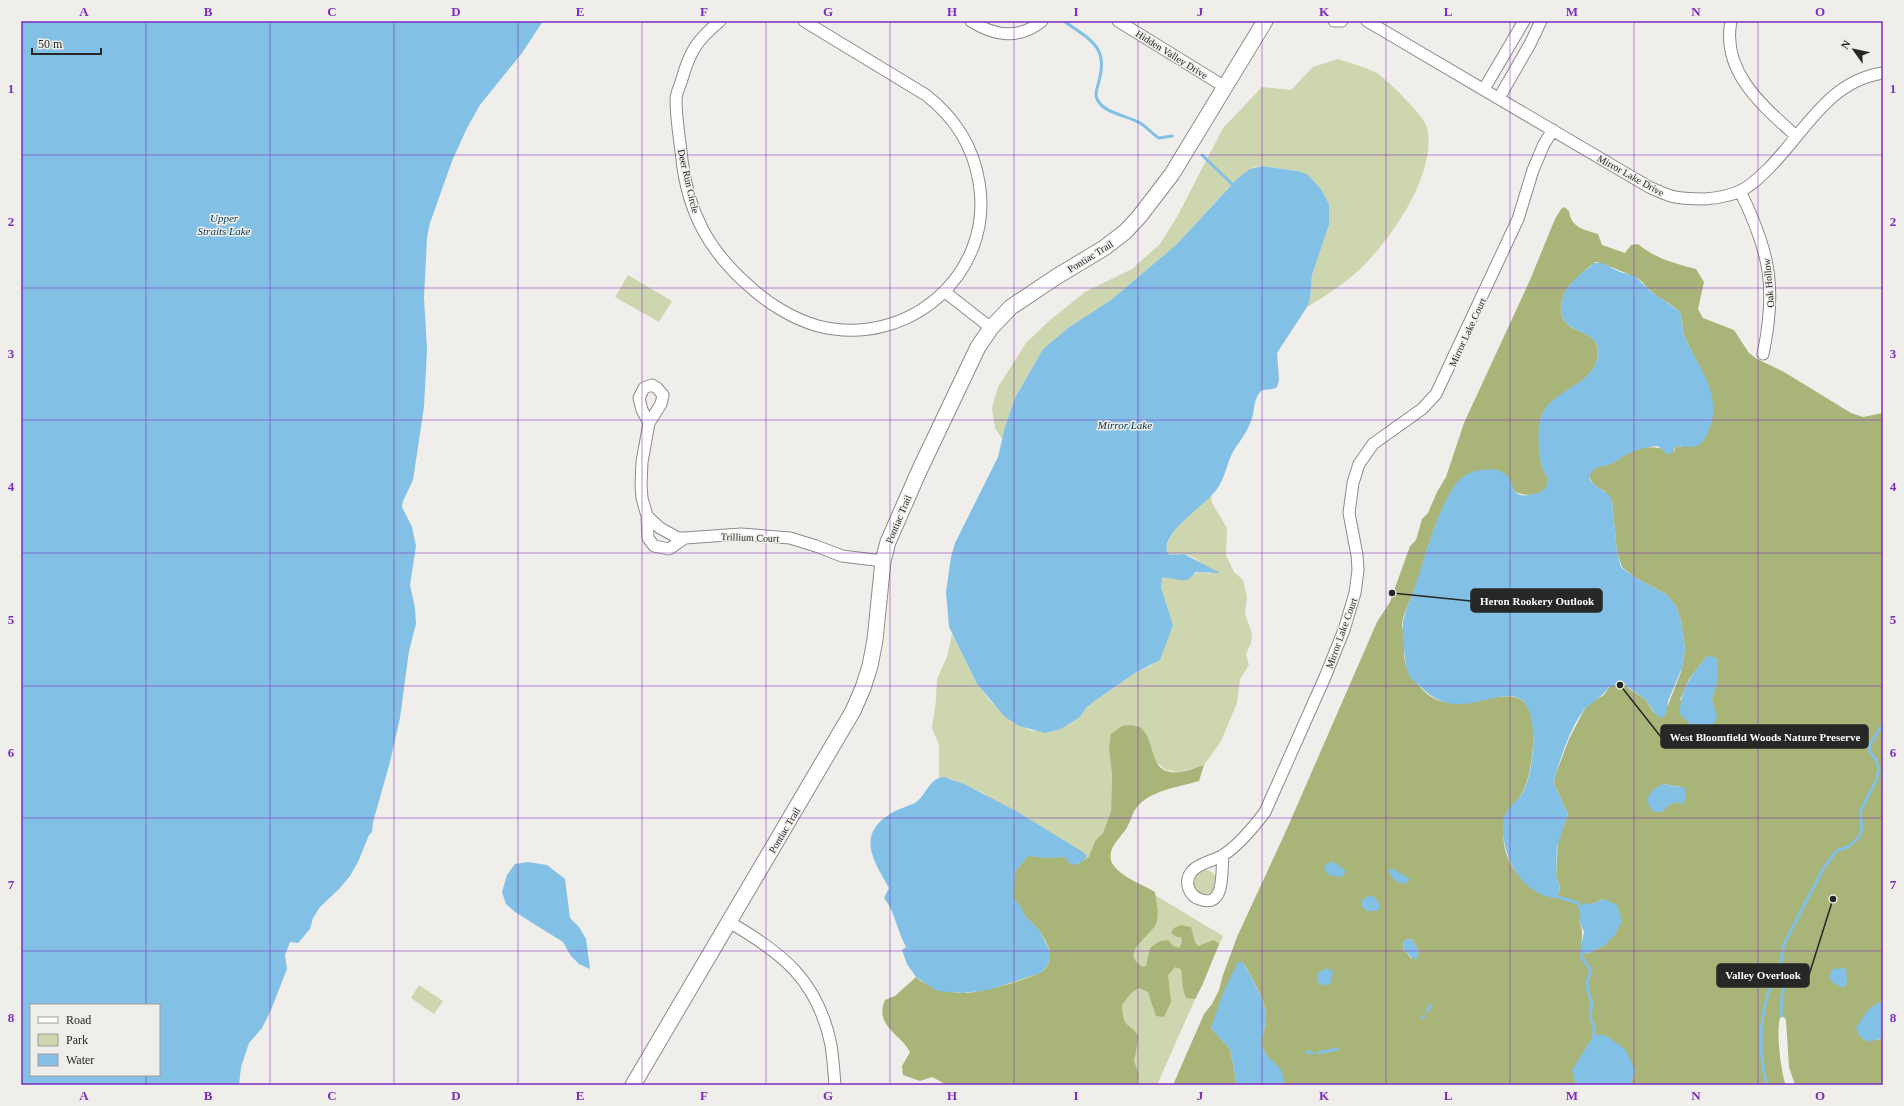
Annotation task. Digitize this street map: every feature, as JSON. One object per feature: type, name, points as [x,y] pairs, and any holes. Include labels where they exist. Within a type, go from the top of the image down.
[{"type":"main road","name":"Pontiac Trail","points":[[633,1085],[837,742],[861,694],[870,666],[875,640],[883,560],[895,524],[978,347],[990,328],[1011,307],[1056,277],[1104,248],[1125,232],[1139,218],[1172,174],[1265,21]]},
{"type":"street","name":"Deer Run Circle","points":[[720,21],[703,36],[689,55],[676,98],[683,164],[694,210],[706,237],[718,255],[734,273],[761,298],[792,315],[818,326],[846,330],[875,328],[890,324],[923,310],[945,292],[967,262],[978,235],[982,210],[978,171],[971,150],[958,127],[943,109],[926,95],[804,21]]},
{"type":"street","points":[[971,21],[986,31],[1005,34],[1023,32],[1042,21]]},
{"type":"street","name":"Hidden Valley Drive","points":[[1118,21],[1225,87]]},
{"type":"street","points":[[1334,21],[1342,21]]},
{"type":"street","name":"Mirror Lake Drive","points":[[1367,21],[1649,187],[1672,197],[1694,199],[1712,198],[1740,191],[1757,180],[1774,163],[1796,136],[1842,88],[1859,79],[1883,73]]},
{"type":"street","points":[[1484,89],[1524,21]]},
{"type":"street","points":[[1499,98],[1530,44],[1541,21]]},
{"type":"street","points":[[1731,21],[1730,29],[1732,56],[1740,76],[1753,95],[1796,136]]},
{"type":"street","points":[[1515,36],[1530,44]]},
{"type":"street","name":"Mirror Lake Court","points":[[1223,856],[1251,830],[1265,812],[1344,630],[1355,593],[1358,570],[1357,555],[1349,513],[1353,483],[1359,464],[1373,444],[1422,409],[1436,394],[1518,220],[1533,170],[1544,144],[1553,130]]},
{"type":"street","name":"Oak Hollow","points":[[1740,191],[1762,240],[1768,265],[1771,313],[1764,354]]},
{"type":"street","points":[[945,292],[990,328]]},
{"type":"street","name":"Trillium Court","points":[[649,423],[642,462],[641,485],[647,516],[648,538],[654,546],[669,549],[685,538]]},
{"type":"street","name":"Trillium Court","points":[[647,516],[652,523],[666,532],[685,538],[727,535],[790,538],[842,556],[883,560]]},
{"type":"street","points":[[729,922],[771,948],[787,961],[814,997],[824,1019],[831,1046],[835,1085]]},
{"type":"green space","points":[[1338,59],[1366,68],[1380,75],[1420,115],[1427,127],[1428,144],[1426,162],[1420,181],[1402,217],[1368,261],[1339,286],[1307,307],[1310,300],[1312,275],[1329,225],[1329,204],[1322,191],[1307,174],[1297,171],[1262,166],[1254,167],[1232,184],[1177,244],[1111,300],[1068,328],[1043,349],[1015,398],[1005,427],[1003,440],[995,428],[992,408],[998,387],[1026,343],[1049,321],[1085,292],[1132,269],[1160,244],[1177,217],[1223,128],[1262,87],[1291,90],[1313,67]]},
{"type":"green space","points":[[1564,207],[1569,211],[1570,217],[1576,225],[1598,234],[1602,245],[1625,253],[1631,245],[1638,244],[1658,257],[1673,263],[1696,269],[1704,282],[1698,309],[1703,318],[1734,330],[1749,353],[1757,359],[1784,372],[1851,413],[1863,417],[1883,413],[1883,1005],[1879,1002],[1877,1040],[1883,1038],[1883,1085],[1795,1085],[1789,1067],[1786,1021],[1785,1018],[1781,1016],[1779,1021],[1779,1050],[1786,1085],[1630,1085],[1635,1071],[1594,1035],[1573,1070],[1576,1085],[1283,1085],[1283,1078],[1279,1068],[1265,1054],[1263,1049],[1262,1038],[1266,1023],[1266,1012],[1258,990],[1243,962],[1238,963],[1211,1028],[1230,1049],[1237,1085],[1173,1085],[1204,1014],[1212,1004],[1219,990],[1237,937],[1286,831],[1377,622],[1390,602],[1410,546],[1416,540],[1422,519],[1428,513],[1437,492],[1446,477],[1464,423],[1530,280],[1555,219]],"holes":[[[1594,263],[1604,264],[1637,278],[1649,290],[1679,311],[1684,335],[1709,388],[1712,399],[1712,411],[1711,424],[1681,447],[1676,446],[1674,451],[1650,447],[1639,449],[1626,454],[1610,464],[1600,466],[1590,473],[1589,477],[1594,485],[1604,491],[1612,500],[1617,552],[1622,567],[1636,578],[1666,594],[1676,606],[1681,621],[1685,649],[1681,672],[1668,705],[1654,713],[1645,699],[1624,684],[1620,683],[1610,686],[1604,695],[1589,704],[1583,712],[1569,739],[1555,776],[1554,784],[1568,814],[1558,841],[1556,877],[1560,886],[1559,892],[1554,897],[1536,891],[1521,878],[1509,861],[1504,841],[1504,819],[1507,812],[1521,795],[1531,766],[1533,731],[1530,712],[1523,701],[1512,697],[1499,697],[1453,703],[1438,700],[1424,691],[1412,678],[1406,665],[1402,625],[1432,533],[1444,505],[1460,480],[1508,477],[1514,491],[1528,495],[1539,493],[1546,488],[1548,481],[1542,466],[1540,449],[1539,429],[1541,418],[1553,401],[1589,374],[1595,364],[1598,353],[1597,344],[1592,339],[1565,322],[1562,315],[1561,305],[1568,287]],[[1707,656],[1717,682],[1712,699],[1680,700],[1689,679]],[[1663,784],[1681,787],[1676,802],[1669,805]],[[1604,899],[1605,945],[1587,954],[1582,951],[1582,933],[1579,920],[1592,904]],[[1412,939],[1419,952],[1411,958],[1403,949],[1404,940]]]},
{"type":"green space","points":[[628,275],[672,301],[659,322],[615,297]]},
{"type":"green space","points":[[1211,495],[1212,503],[1227,528],[1226,555],[1234,572],[1243,580],[1247,597],[1245,614],[1252,634],[1251,643],[1246,654],[1249,665],[1240,679],[1237,703],[1221,741],[1204,765],[1179,772],[1166,770],[1154,760],[1148,737],[1109,749],[1112,775],[1111,811],[1103,833],[1095,841],[1090,856],[1223,936],[1157,1085],[970,1085],[985,794],[949,778],[939,778],[939,745],[932,728],[937,679],[947,657],[952,634],[977,684],[990,701],[1012,722],[1032,731],[1061,729],[1080,717],[1086,708],[1096,700],[1135,673],[1151,666],[1161,657],[1166,640],[1173,625],[1161,587],[1161,579],[1168,577],[1182,580],[1199,572],[1212,574],[1206,567],[1190,556],[1185,554],[1168,554],[1167,547],[1170,539],[1182,522]]},
{"type":"green space","points":[[1131,725],[1141,728],[1147,735],[1157,764],[1162,769],[1170,772],[1180,772],[1204,765],[1199,781],[1157,793],[1143,801],[1135,810],[1127,827],[1111,851],[1112,863],[1120,872],[1155,892],[1158,917],[1155,926],[1135,949],[1134,955],[1136,961],[1143,967],[1146,966],[1150,948],[1160,941],[1168,940],[1173,946],[1179,948],[1182,943],[1181,937],[1177,937],[1171,933],[1174,928],[1181,925],[1191,927],[1195,942],[1198,946],[1214,940],[1219,944],[1202,986],[1195,999],[1186,998],[1183,988],[1181,969],[1175,967],[1168,975],[1171,1002],[1164,1017],[1156,1016],[1148,992],[1139,988],[1131,993],[1122,1005],[1123,1018],[1126,1024],[1139,1036],[1134,1061],[1139,1075],[1137,1085],[947,1085],[932,1077],[920,1081],[903,1075],[902,1066],[910,1052],[906,1045],[885,1023],[883,1009],[885,1000],[895,996],[916,977],[939,989],[965,993],[994,988],[1029,978],[1038,974],[1047,967],[1050,960],[1050,953],[1046,942],[1037,928],[1027,918],[1013,898],[1015,872],[1028,856],[1048,858],[1064,857],[1067,858],[1070,864],[1078,864],[1089,857],[1095,841],[1103,833],[1111,811],[1112,775],[1109,749],[1111,734],[1122,726]]},
{"type":"green space","points":[[1205,870],[1214,873],[1217,882],[1214,891],[1205,894],[1196,891],[1193,882],[1196,873]]},
{"type":"green space","points":[[419,985],[443,1001],[434,1014],[411,998]]},
{"type":"water","name":"Upper Straits Lake","points":[[21,21],[543,21],[522,53],[480,105],[467,128],[452,161],[430,223],[427,237],[424,298],[427,349],[424,407],[413,480],[403,501],[402,507],[412,527],[416,546],[410,585],[415,608],[416,624],[409,651],[400,718],[390,762],[373,822],[372,832],[369,835],[358,862],[350,876],[320,907],[313,918],[310,929],[298,943],[290,942],[285,955],[287,969],[271,1010],[262,1028],[249,1043],[241,1067],[239,1085],[21,1085]]},
{"type":"water","name":"Mirror Lake","points":[[1262,166],[1297,171],[1307,174],[1321,189],[1329,204],[1329,225],[1312,275],[1310,300],[1277,353],[1279,380],[1277,387],[1260,392],[1255,402],[1249,425],[1234,450],[1220,485],[1178,527],[1167,544],[1167,552],[1170,555],[1184,554],[1220,573],[1196,572],[1186,580],[1162,578],[1161,587],[1173,625],[1160,660],[1135,673],[1096,700],[1086,708],[1080,717],[1061,729],[1045,733],[1019,726],[1005,717],[977,684],[949,627],[946,592],[951,557],[955,543],[998,457],[1005,427],[1015,398],[1043,349],[1068,328],[1111,300],[1177,244],[1237,179],[1250,169]]},
{"type":"water","points":[[1594,263],[1602,263],[1620,272],[1635,276],[1649,290],[1679,311],[1684,335],[1707,382],[1711,393],[1713,406],[1712,419],[1708,432],[1703,442],[1700,444],[1692,447],[1676,446],[1669,455],[1657,446],[1640,449],[1611,464],[1595,469],[1590,474],[1589,478],[1591,481],[1612,500],[1617,552],[1621,567],[1636,578],[1666,594],[1676,606],[1681,621],[1685,649],[1682,668],[1668,701],[1666,714],[1662,718],[1656,715],[1645,699],[1622,683],[1609,687],[1584,710],[1579,717],[1567,742],[1555,776],[1554,784],[1568,814],[1557,847],[1556,877],[1560,886],[1559,892],[1553,898],[1530,888],[1521,879],[1509,858],[1503,833],[1504,817],[1522,794],[1528,780],[1531,764],[1533,733],[1530,715],[1525,703],[1517,697],[1508,696],[1472,703],[1448,703],[1443,702],[1429,694],[1411,678],[1408,673],[1404,648],[1403,622],[1427,548],[1439,517],[1445,502],[1459,480],[1467,474],[1490,469],[1501,471],[1508,476],[1513,489],[1520,495],[1536,494],[1546,487],[1547,480],[1541,464],[1539,451],[1539,428],[1541,417],[1553,400],[1588,374],[1595,366],[1598,355],[1597,346],[1593,340],[1566,323],[1562,316],[1562,301],[1569,286]]},
{"type":"water","points":[[1707,656],[1718,658],[1717,682],[1712,699],[1717,717],[1710,731],[1695,729],[1680,714],[1682,697],[1688,682]]},
{"type":"water","points":[[944,777],[964,784],[1016,811],[1083,852],[1087,856],[1082,862],[1072,865],[1064,857],[1048,858],[1028,856],[1015,872],[1013,898],[1019,904],[1026,917],[1039,930],[1050,952],[1050,958],[1047,966],[1040,973],[988,990],[963,993],[937,991],[916,977],[907,964],[902,950],[906,947],[891,909],[884,898],[889,888],[873,856],[871,837],[875,828],[883,819],[895,811],[915,803],[935,780]]},
{"type":"water","points":[[1663,784],[1685,788],[1686,798],[1682,805],[1676,802],[1669,805],[1662,812],[1654,812],[1649,806],[1647,798],[1654,789]]},
{"type":"water","points":[[1332,861],[1346,871],[1342,877],[1327,874],[1324,866]]},
{"type":"water","points":[[528,862],[547,865],[565,879],[570,918],[579,927],[586,939],[590,969],[579,964],[571,956],[563,942],[515,912],[506,904],[502,892],[507,875],[515,864]]},
{"type":"water","points":[[1393,869],[1410,879],[1406,884],[1397,882],[1393,879],[1388,870]]},
{"type":"water","points":[[1369,896],[1375,897],[1380,905],[1378,911],[1367,911],[1361,906],[1362,900]]},
{"type":"water","points":[[1604,899],[1617,905],[1622,921],[1615,935],[1605,945],[1587,954],[1582,951],[1581,945],[1584,932],[1579,920],[1583,903],[1592,904]]},
{"type":"water","points":[[1412,939],[1419,952],[1417,959],[1412,958],[1403,949],[1404,940]]},
{"type":"water","points":[[1238,962],[1243,962],[1264,1005],[1266,1019],[1262,1045],[1265,1054],[1282,1072],[1283,1085],[1237,1085],[1230,1049],[1211,1028],[1223,993]]},
{"type":"water","points":[[1327,968],[1333,972],[1331,983],[1323,986],[1318,982],[1318,973]]},
{"type":"water","points":[[1846,968],[1847,984],[1843,988],[1832,982],[1829,978],[1832,969]]},
{"type":"water","points":[[1879,1002],[1883,1005],[1883,1038],[1868,1042],[1860,1037],[1856,1028],[1868,1010]]},
{"type":"water","points":[[1594,1035],[1605,1035],[1626,1050],[1635,1071],[1630,1085],[1576,1085],[1572,1070]]},
{"type":"waterway","points":[[1064,21],[1088,38],[1099,51],[1101,69],[1096,94],[1100,104],[1110,111],[1135,120],[1159,138],[1172,136]]},
{"type":"waterway","points":[[1202,155],[1232,184]]},
{"type":"waterway","points":[[1767,1085],[1764,1074],[1761,1038],[1763,1014],[1769,991],[1780,969],[1785,942],[1823,869],[1838,850],[1848,847],[1860,836],[1862,828],[1860,812],[1876,781],[1879,769],[1876,760],[1870,752],[1869,746],[1883,724]]},
{"type":"waterway","points":[[1555,896],[1578,903],[1582,913]]},
{"type":"waterway","points":[[1582,949],[1582,958],[1591,970],[1587,982],[1592,1003],[1590,1017],[1594,1027],[1594,1037]]},
{"type":"waterway","points":[[1780,964],[1787,974],[1782,996],[1781,1016]]},
{"type":"waterway","points":[[1427,1011],[1431,1005]]},
{"type":"waterway","points":[[1318,1053],[1337,1049]]},
{"type":"waterway","points":[[1307,1052],[1312,1053]]},
{"type":"place","name":"Heron Rookery Outlook","points":[[1392,593]]},
{"type":"place","name":"West Bloomfield Woods Nature Preserve","points":[[1620,685]]},
{"type":"place","name":"Valley Overlook","points":[[1833,899]]}]
